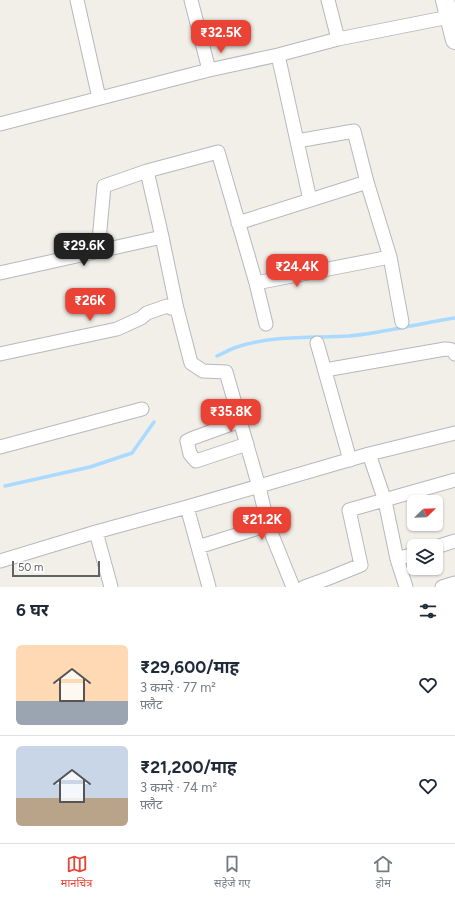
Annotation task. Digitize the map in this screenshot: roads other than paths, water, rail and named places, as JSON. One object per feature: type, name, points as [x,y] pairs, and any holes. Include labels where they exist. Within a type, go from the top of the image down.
[{"type":"main road","points":[[447,8],[455,40]]},
{"type":"street","points":[[76,0],[98,98]]},
{"type":"street","points":[[191,0],[209,70]]},
{"type":"street","points":[[328,0],[338,39]]},
{"type":"street","points":[[0,124],[209,70],[338,39],[447,8]]},
{"type":"street","points":[[278,54],[310,200]]},
{"type":"street","points":[[296,141],[354,131],[367,182],[390,257],[402,322]]},
{"type":"street","points":[[98,251],[104,186],[147,171],[218,152],[256,283],[266,324]]},
{"type":"street","points":[[147,171],[177,309],[191,363],[203,371],[226,372],[259,487],[268,525],[293,587]]},
{"type":"street","points":[[238,223],[367,182]]},
{"type":"street","points":[[0,273],[162,237]]},
{"type":"street","points":[[256,283],[390,257]]},
{"type":"street","points":[[0,354],[117,329],[142,318],[147,313],[167,306],[177,309]]},
{"type":"street","points":[[317,343],[350,460]]},
{"type":"street","points":[[325,370],[445,349],[452,350],[455,354]]},
{"type":"street","points":[[0,447],[142,409]]},
{"type":"street","points":[[240,421],[188,441],[190,454],[196,460],[247,444]]},
{"type":"street","points":[[0,561],[369,454],[455,433]]},
{"type":"street","points":[[369,454],[385,501],[397,559],[406,587]]},
{"type":"street","points":[[304,587],[362,565],[349,510],[455,480]]},
{"type":"street","points":[[187,507],[209,587]]},
{"type":"street","points":[[198,547],[268,525]]},
{"type":"street","points":[[96,532],[111,587]]},
{"type":"street","points":[[443,545],[455,541]]},
{"type":"street","points":[[397,559],[407,556]]},
{"type":"street","points":[[442,587],[455,583]]},
{"type":"waterway","points":[[217,356],[234,348],[264,340],[362,335],[455,318]]},
{"type":"waterway","points":[[5,486],[90,467],[132,453],[154,422]]}]
